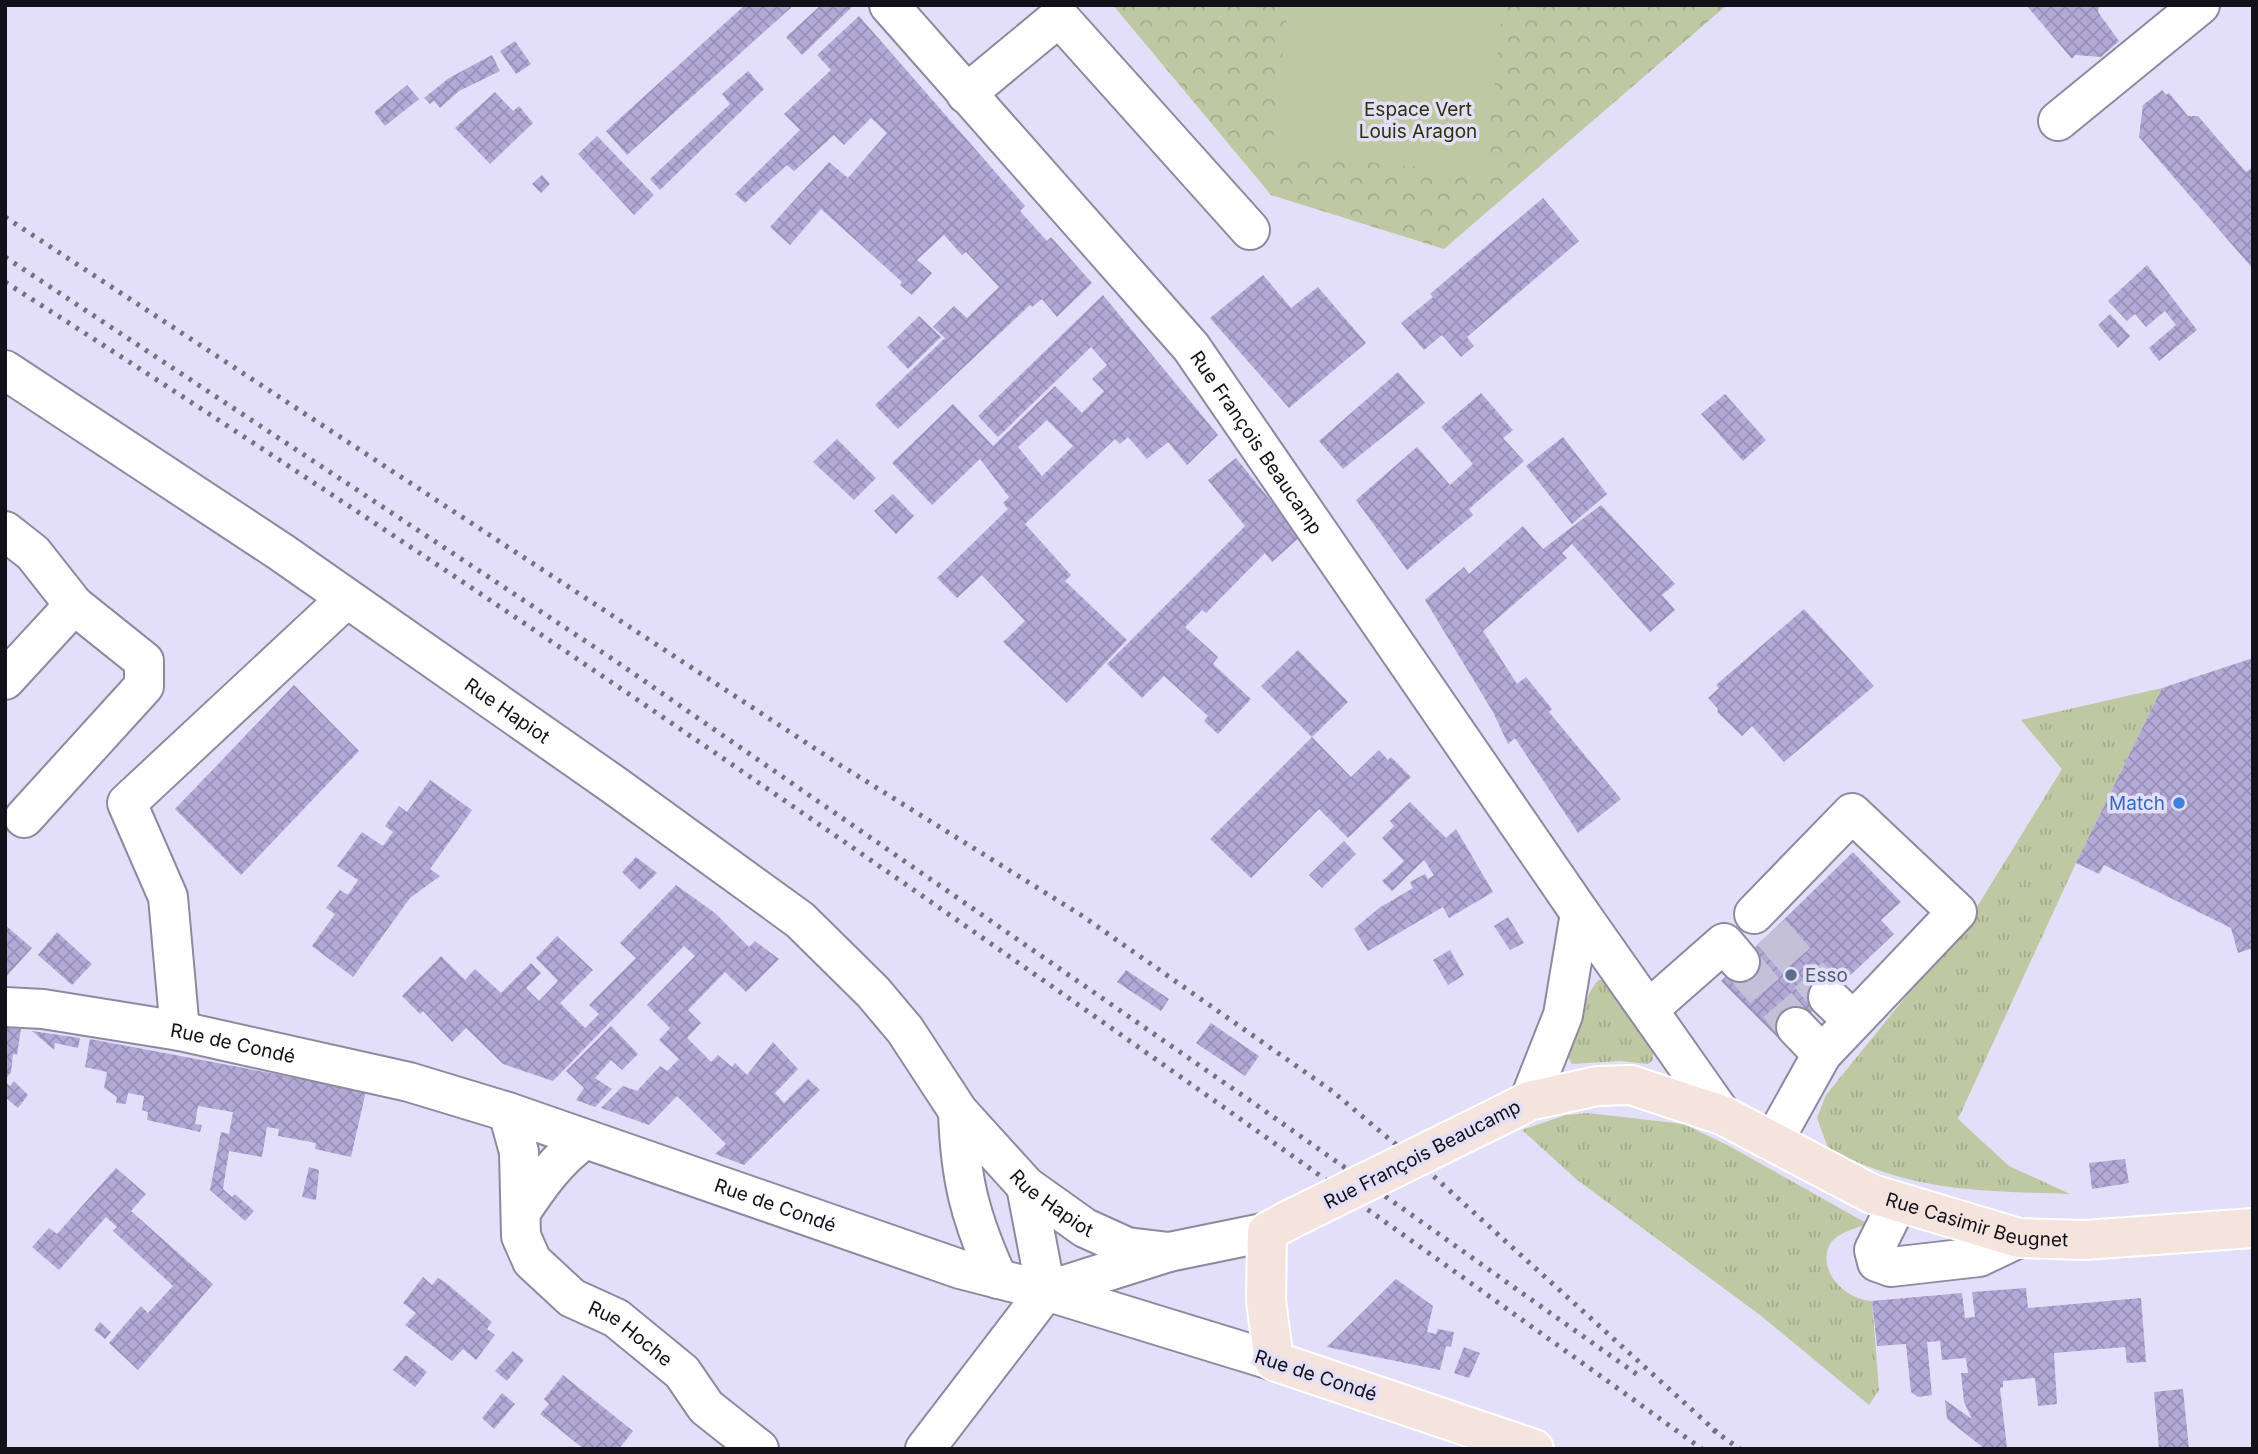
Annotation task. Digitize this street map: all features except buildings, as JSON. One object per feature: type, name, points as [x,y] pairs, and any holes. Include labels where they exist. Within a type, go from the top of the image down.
[{"type":"main road","name":"Rue Casimir Beugnet","points":[[1520,1105],[1597,1086],[1631,1085],[1722,1115],[1872,1194],[1897,1204],[2019,1238],[2085,1240],[2253,1228]]},
{"type":"main road","name":"Rue François Beaucamp","points":[[1278,1226],[1520,1105]]},
{"type":"main road","points":[[1274,1361],[1266,1301],[1278,1226]]},
{"type":"main road","name":"Rue de Condé","points":[[1274,1361],[1534,1449]]},
{"type":"street","name":"Rue François Beaucamp","points":[[889,5],[1191,347],[1722,1115]]},
{"type":"street","points":[[2058,121],[2200,5]]},
{"type":"street","points":[[966,94],[1055,11],[1250,230]]},
{"type":"street","name":"Rue Hapiot","points":[[5,370],[281,552],[614,785],[800,920],[873,992],[905,1030],[958,1111],[1026,1186],[1085,1228],[1127,1247],[1169,1252]]},
{"type":"street","points":[[5,531],[33,553],[74,605],[144,661],[144,686],[24,818]]},
{"type":"street","points":[[180,1031],[168,897],[127,803],[346,599]]},
{"type":"street","points":[[5,680],[74,605]]},
{"type":"street","points":[[1648,1009],[1732,952],[1763,923],[1852,813],[1957,912],[1841,1009],[1809,1040],[1773,1142]]},
{"type":"street","name":"Rue François Beaucamp","points":[[1520,1105],[1563,1015],[1580,913]]},
{"type":"street","name":"Rue de Condé","points":[[5,1007],[43,1009],[180,1031],[409,1082],[508,1112],[960,1269],[1046,1291],[1274,1361]]},
{"type":"street","points":[[958,1111],[960,1161],[965,1193],[998,1279]]},
{"type":"street","name":"Rue Hoche","points":[[508,1112],[518,1139],[521,1236],[532,1261],[572,1298],[616,1318],[682,1372],[706,1407],[759,1449]]},
{"type":"street","points":[[521,1212],[543,1178],[568,1151],[584,1140]]},
{"type":"street","points":[[1026,1186],[1046,1291]]},
{"type":"street","points":[[1897,1204],[1874,1250],[1877,1262],[1891,1267],[1979,1257],[2019,1238]]},
{"type":"street","name":"Rue François Beaucamp","points":[[1169,1252],[1278,1226]]},
{"type":"street","points":[[925,1449],[1046,1291],[1169,1252]]},
{"type":"green space","name":"Espace Vert Louis Aragon","points":[[1113,5],[1727,5],[1444,249],[1271,195]]},
{"type":"green space","points":[[1288,5],[1503,5],[1485,174],[1272,152]]},
{"type":"green space","points":[[2162,688],[2076,863],[1958,1119],[2009,1166],[2070,1194],[1975,1190],[1917,1181],[1858,1162],[1828,1148],[1817,1118],[1826,1095],[1972,915],[2062,769],[2021,720]]},
{"type":"green space","points":[[1599,980],[1606,980],[1653,1045],[1653,1060],[1648,1064],[1620,1061],[1572,1064],[1567,1055],[1586,1002]]},
{"type":"green space","points":[[1587,1113],[1684,1124],[1731,1147],[1868,1224],[1847,1231],[1830,1244],[1827,1265],[1836,1283],[1844,1290],[1853,1296],[1872,1301],[1879,1390],[1869,1405],[1760,1315],[1576,1179],[1522,1130],[1566,1115]]},
{"type":"tunnel","points":[[1771,932],[1828,997]]},
{"type":"tunnel","points":[[1740,962],[1796,1027]]},
{"type":"railway","points":[[5,217],[840,765],[1081,915],[1332,1091],[1430,1173],[1720,1435]]},
{"type":"railway","points":[[5,257],[614,660],[1255,1104],[1642,1378]]},
{"type":"railway","points":[[5,282],[221,422],[650,708],[1073,1001],[1702,1449]]},
{"type":"railway","points":[[1713,1430],[1740,1449]]},
{"type":"place","name":"Match","points":[[2179,803]]},
{"type":"place","name":"Esso","points":[[1791,975]]}]
